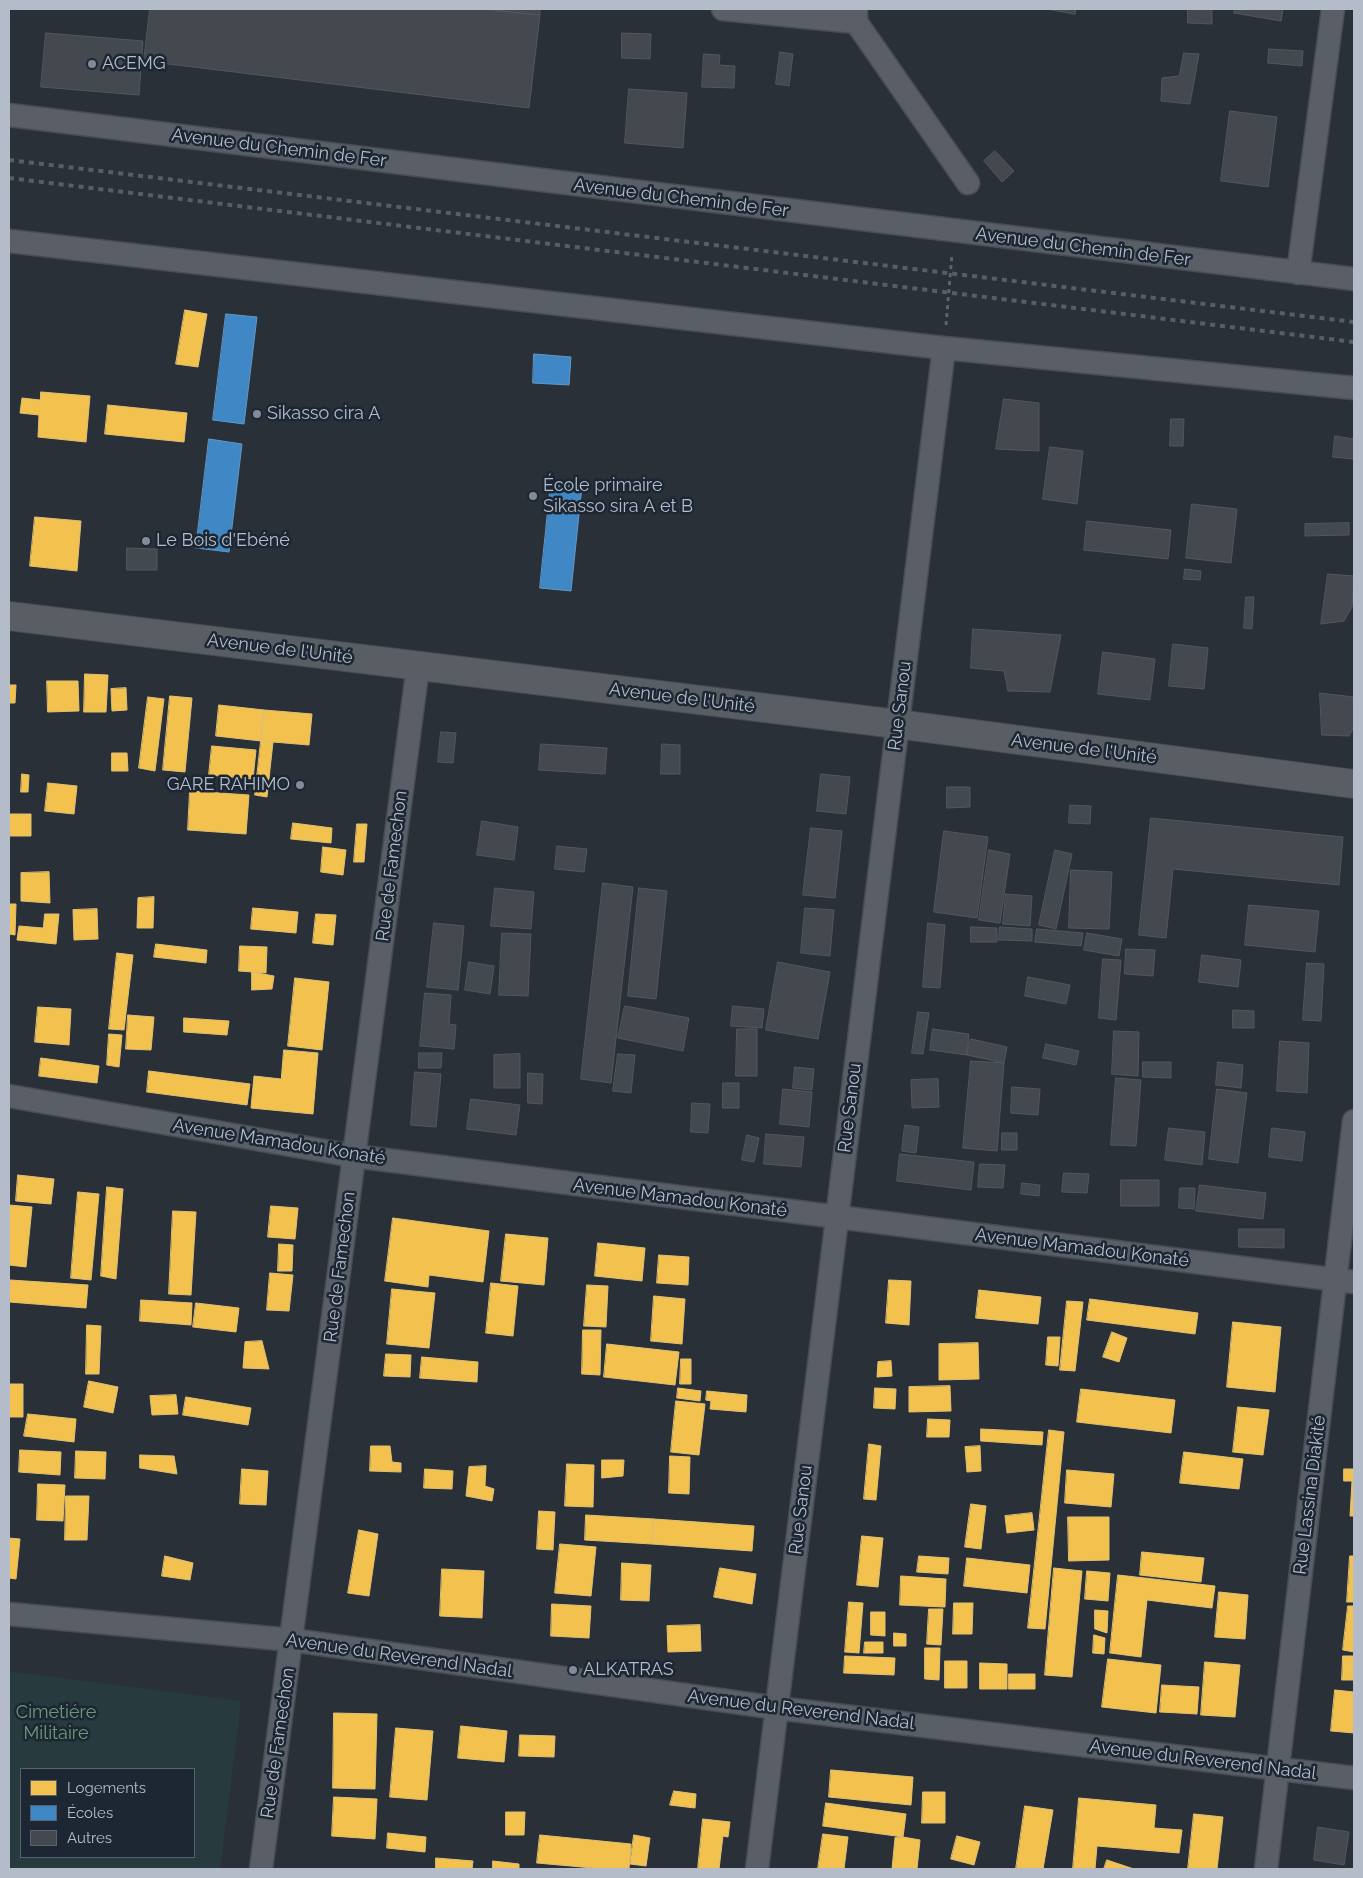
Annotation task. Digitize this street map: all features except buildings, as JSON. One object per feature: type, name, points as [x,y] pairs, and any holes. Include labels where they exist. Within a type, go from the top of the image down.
[{"type":"street","points":[[723,9],[856,15],[968,183]]},
{"type":"street","points":[[1298,273],[1333,9]]},
{"type":"street","name":"Avenue du Chemin de Fer","points":[[9,115],[1354,279]]},
{"type":"street","points":[[9,241],[944,348],[1354,388]]},
{"type":"street","name":"Rue Sanou","points":[[757,1869],[944,348]]},
{"type":"street","name":"Avenue de l'Unité","points":[[9,616],[897,724],[1354,784]]},
{"type":"street","name":"Rue de Famechon","points":[[261,1869],[418,666]]},
{"type":"street","name":"Avenue Mamadou Konaté","points":[[9,1096],[354,1156],[1345,1281]]},
{"type":"street","name":"Rue Lassina Diakité","points":[[1266,1869],[1345,1281],[1354,1121]]},
{"type":"street","name":"Avenue du Reverend Nadal","points":[[9,1614],[292,1640],[777,1708],[1354,1778]]},
{"type":"path","points":[[944,348],[955,231]]},
{"type":"green space","name":"Cimetiére Militaire","points":[[9,1671],[241,1701],[220,1869],[9,1869]]},
{"type":"railway","points":[[9,160],[1354,322]]},
{"type":"railway","points":[[9,178],[1354,342]]},
{"type":"place","name":"ACEMG","points":[[92,64]]},
{"type":"place","name":"Sikasso cira A","points":[[257,414]]},
{"type":"place","name":"École primaire Sikasso sira A et B","points":[[533,496]]},
{"type":"place","name":"Le Bois d'Ebéné","points":[[146,541]]},
{"type":"place","name":"GARE RAHIMO","points":[[300,785]]},
{"type":"place","name":"ALKATRAS","points":[[573,1670]]}]
